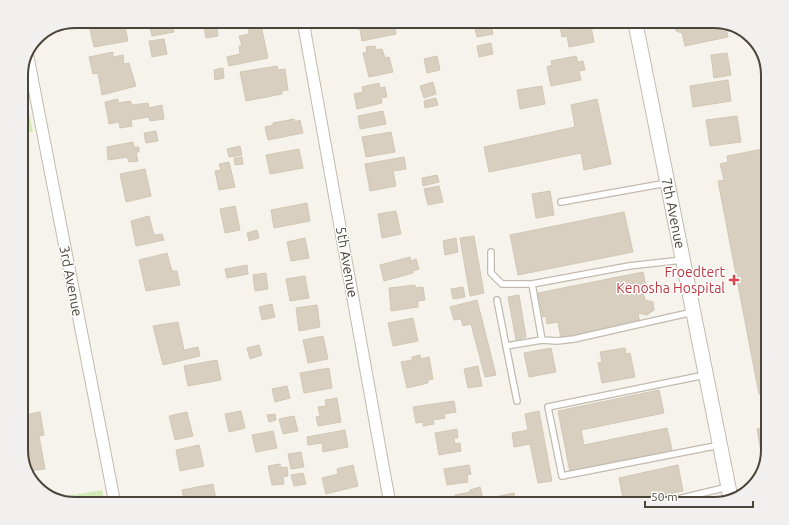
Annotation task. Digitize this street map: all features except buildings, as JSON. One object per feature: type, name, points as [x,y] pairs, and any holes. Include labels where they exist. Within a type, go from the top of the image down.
[{"type":"street","name":"5th Avenue","points":[[304,28],[389,497]]},
{"type":"street","name":"7th Avenue","points":[[636,28],[729,493]]},
{"type":"street","name":"3rd Avenue","points":[[30,65],[113,497]]},
{"type":"lane","points":[[561,202],[667,183]]},
{"type":"lane","points":[[490,252],[490,273],[502,284],[532,284],[629,266],[682,260]]},
{"type":"lane","points":[[532,284],[542,340]]},
{"type":"lane","points":[[497,300],[517,401]]},
{"type":"lane","points":[[506,346],[542,340],[557,341],[574,339],[693,312]]},
{"type":"lane","points":[[706,375],[548,407],[562,476],[720,445]]},
{"type":"lane","points":[[703,497],[729,493]]},
{"type":"green space","points":[[28,107],[33,132],[28,133]]},
{"type":"green space","points":[[102,490],[104,497],[69,497],[67,496]]},
{"type":"place","name":"Froedtert Kenosha Hospital","points":[[734,280]]}]
